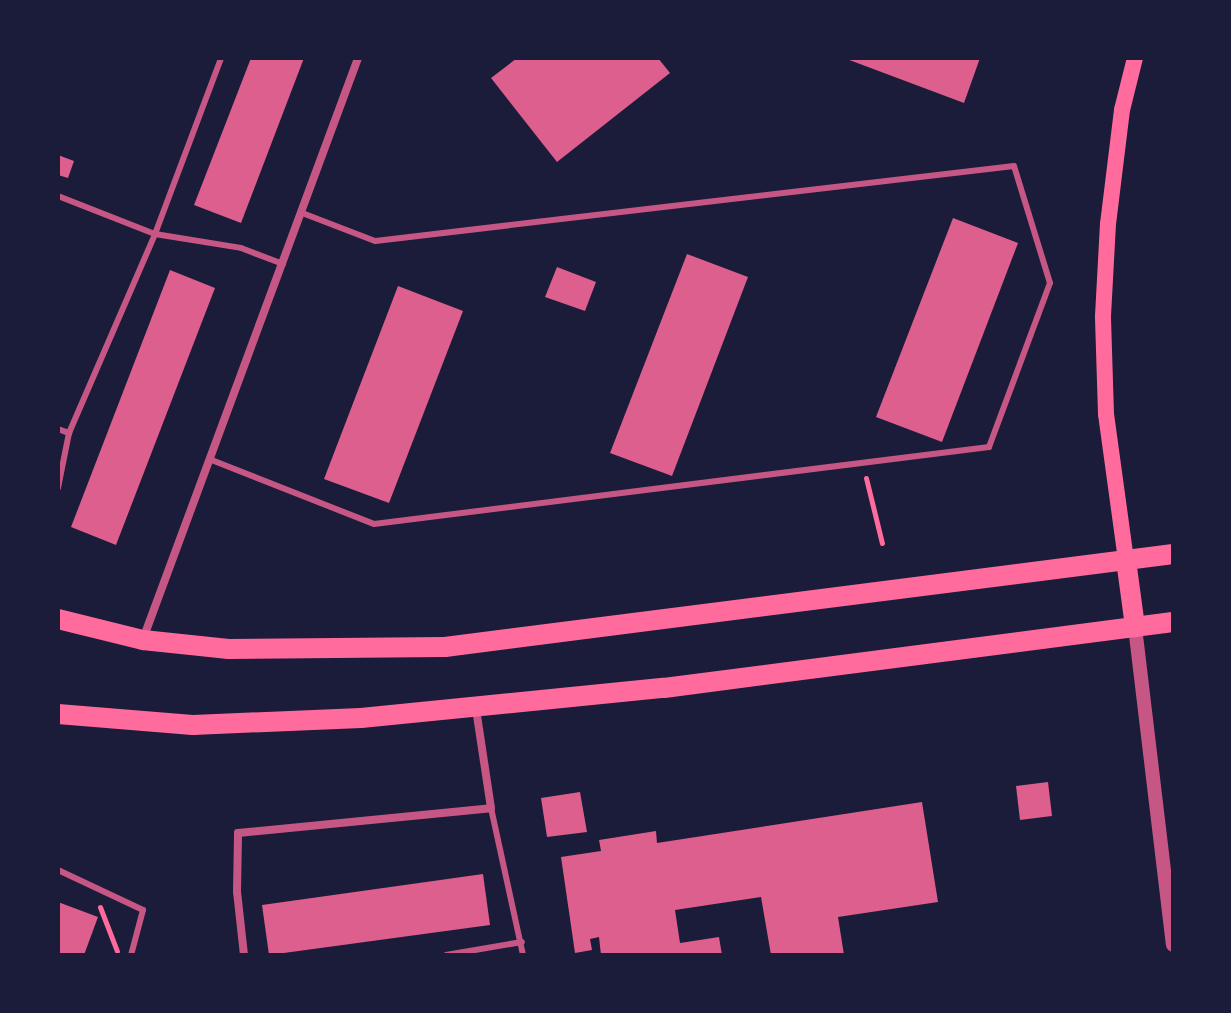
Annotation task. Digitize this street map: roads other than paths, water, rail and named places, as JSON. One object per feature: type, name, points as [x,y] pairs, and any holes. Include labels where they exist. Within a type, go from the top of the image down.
[{"type":"main road","points":[[1135,58],[1113,181],[1103,316],[1106,414],[1135,627]]},
{"type":"main road","points":[[58,619],[143,640],[286,651],[445,647],[1173,554]]},
{"type":"main road","points":[[58,714],[193,725],[476,709],[1173,622]]},
{"type":"street","points":[[143,640],[358,58]]},
{"type":"street","points":[[1135,627],[1173,945]]},
{"type":"street","points":[[244,955],[237,892],[238,833],[491,808],[476,709]]},
{"type":"lane","points":[[58,488],[69,433],[155,234],[221,58]]},
{"type":"lane","points":[[209,459],[374,524],[989,447],[1050,283],[1014,166],[375,241],[302,213]]},
{"type":"lane","points":[[58,196],[155,234],[241,248],[283,264]]},
{"type":"lane","points":[[58,429],[69,433]]},
{"type":"lane","points":[[491,808],[523,955]]},
{"type":"lane","points":[[58,870],[92,883],[143,910],[132,954]]},
{"type":"lane","points":[[446,955],[522,942]]}]
